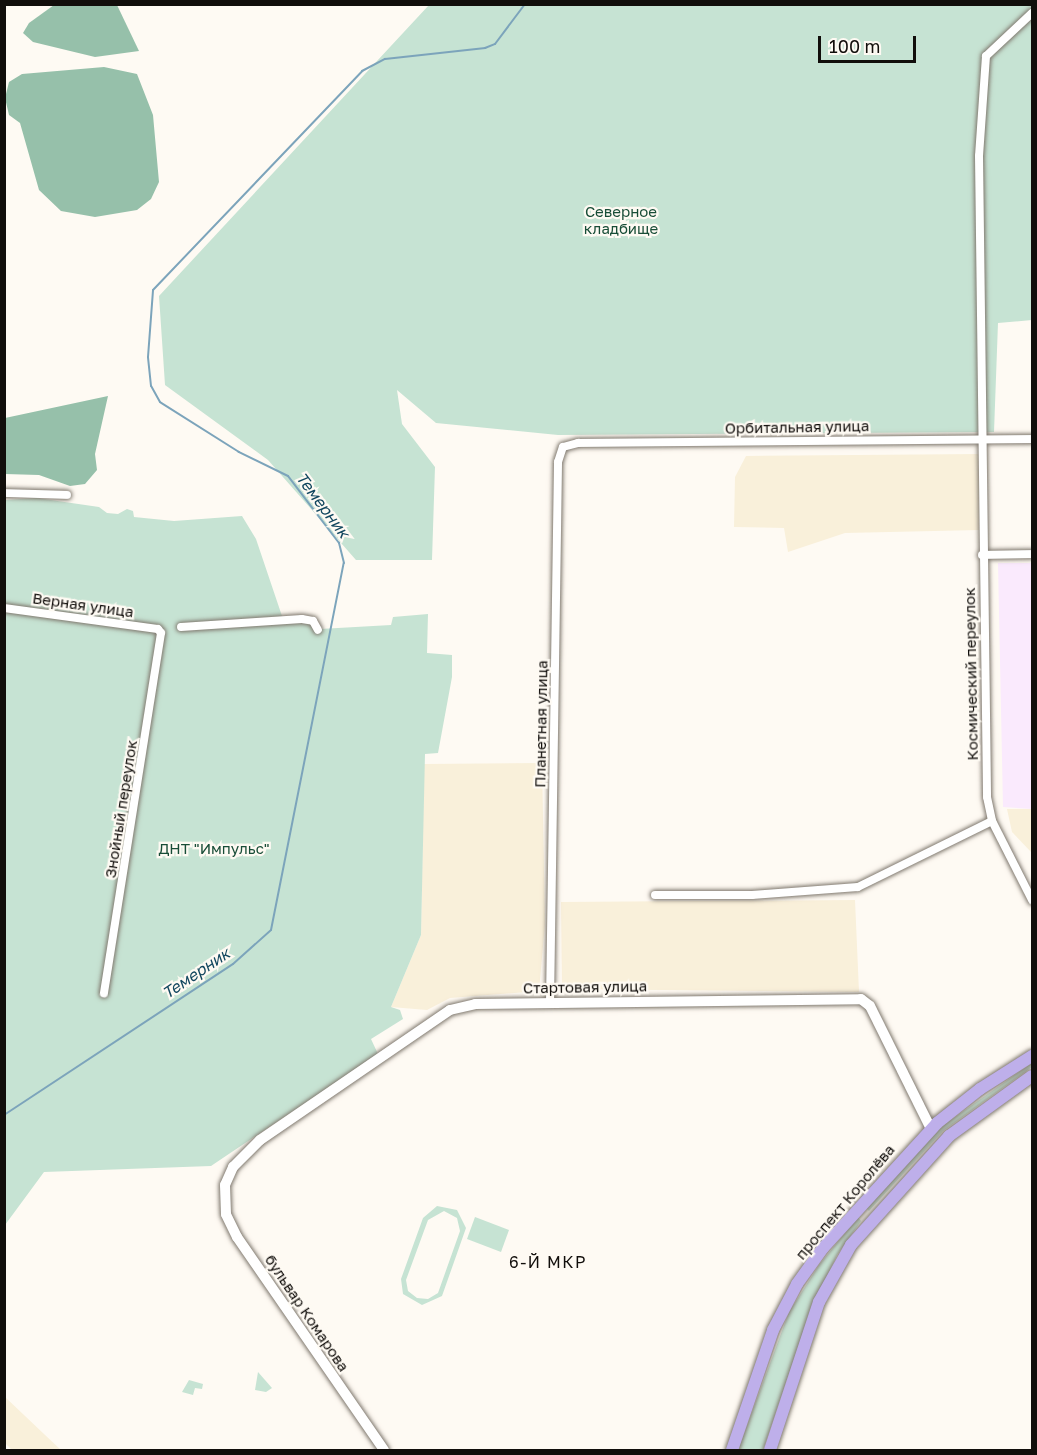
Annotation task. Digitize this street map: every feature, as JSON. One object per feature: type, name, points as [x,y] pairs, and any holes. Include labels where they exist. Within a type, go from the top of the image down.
[{"type":"main road","name":"проспект Королёва","points":[[732,1450],[783,1308],[818,1255],[859,1206],[931,1129],[980,1089],[1032,1056]]},
{"type":"main road","points":[[770,1450],[819,1302],[842,1259],[872,1220],[949,1136],[1032,1076]]},
{"type":"main road","points":[[859,1206],[863,1217],[872,1220]]},
{"type":"street","name":"Космический переулок","points":[[1032,13],[986,56],[982,87],[982,555],[987,797],[992,821],[1032,900]]},
{"type":"street","name":"Орбитальная улица","points":[[563,447],[578,443],[1032,439]]},
{"type":"street","name":"Планетная улица","points":[[550,1003],[558,462],[563,447]]},
{"type":"street","points":[[4,493],[67,495]]},
{"type":"street","points":[[982,555],[1032,554]]},
{"type":"street","name":"Верная улица","points":[[4,608],[158,629]]},
{"type":"street","points":[[181,627],[302,619],[313,621],[318,630]]},
{"type":"street","name":"Знойный переулок","points":[[104,994],[161,648],[158,629]]},
{"type":"street","points":[[655,895],[752,895],[858,887],[992,821]]},
{"type":"street","name":"Стартовая улица","points":[[225,1185],[233,1167],[260,1140],[450,1010],[475,1004],[861,999],[870,1006],[931,1129]]},
{"type":"street","name":"бульвар Комарова","points":[[225,1185],[226,1214],[237,1237],[384,1450]]},
{"type":"shaded area","points":[[979,454],[979,530],[845,533],[788,552],[784,528],[734,527],[735,477],[746,456]]},
{"type":"shaded area","points":[[998,563],[1032,563],[1032,809],[1003,807]]},
{"type":"shaded area","points":[[542,763],[545,924],[539,991],[450,998],[427,1010],[391,1007],[421,935],[424,764]]},
{"type":"shaded area","points":[[1007,809],[1032,809],[1032,853],[1012,832]]},
{"type":"shaded area","points":[[855,900],[859,992],[562,989],[561,902]]},
{"type":"shaded area","points":[[4,1396],[61,1450],[12,1450],[5,1443]]},
{"type":"green space","points":[[54,5],[117,5],[139,51],[95,57],[33,42],[23,33],[29,23]]},
{"type":"green space","name":"Северное кладбище","points":[[429,5],[1032,5],[1032,320],[998,323],[994,432],[558,435],[436,423],[397,390],[402,424],[435,467],[432,560],[356,560],[268,460],[165,385],[159,296]]},
{"type":"green space","points":[[104,67],[137,74],[153,115],[159,182],[151,199],[137,210],[95,217],[61,211],[39,190],[20,123],[9,115],[5,98],[9,82],[22,74]]},
{"type":"green space","points":[[108,396],[95,454],[97,470],[85,484],[70,486],[39,475],[5,474],[5,418]]},
{"type":"green space","name":"ДНТ \"Импульс\"","points":[[37,498],[99,507],[107,513],[118,514],[127,509],[133,511],[134,517],[174,521],[242,516],[256,539],[284,622],[313,622],[320,629],[391,625],[393,617],[428,614],[427,653],[452,655],[452,677],[438,753],[425,754],[421,935],[391,1007],[400,1010],[403,1019],[371,1039],[378,1054],[211,1166],[44,1172],[5,1225],[5,500]]},
{"type":"green space","points":[[1032,1063],[1032,1067],[943,1131],[869,1211],[866,1208],[941,1127]]},
{"type":"green space","points":[[437,1206],[457,1210],[466,1228],[442,1296],[422,1305],[403,1294],[401,1279],[423,1218]],"holes":[[[444,1211],[457,1218],[460,1231],[438,1293],[428,1299],[417,1298],[408,1291],[406,1280],[428,1220]]]},
{"type":"green space","points":[[475,1217],[509,1230],[501,1252],[467,1239]]},
{"type":"green space","points":[[858,1217],[861,1221],[837,1255],[809,1315],[763,1450],[738,1450],[789,1312],[819,1265]]},
{"type":"green space","points":[[258,1372],[272,1388],[266,1392],[255,1390]]},
{"type":"green space","points":[[189,1380],[203,1384],[202,1389],[195,1388],[193,1395],[182,1392]]},
{"type":"waterway","name":"Темерник","points":[[4,1115],[233,964],[271,930],[344,563],[339,543],[288,476],[239,452],[160,402],[151,386],[148,357],[153,290],[362,71],[385,59],[485,48],[495,44],[525,4]]},
{"type":"district","name":"6-Й МКР","points":[[548,1262]]}]
